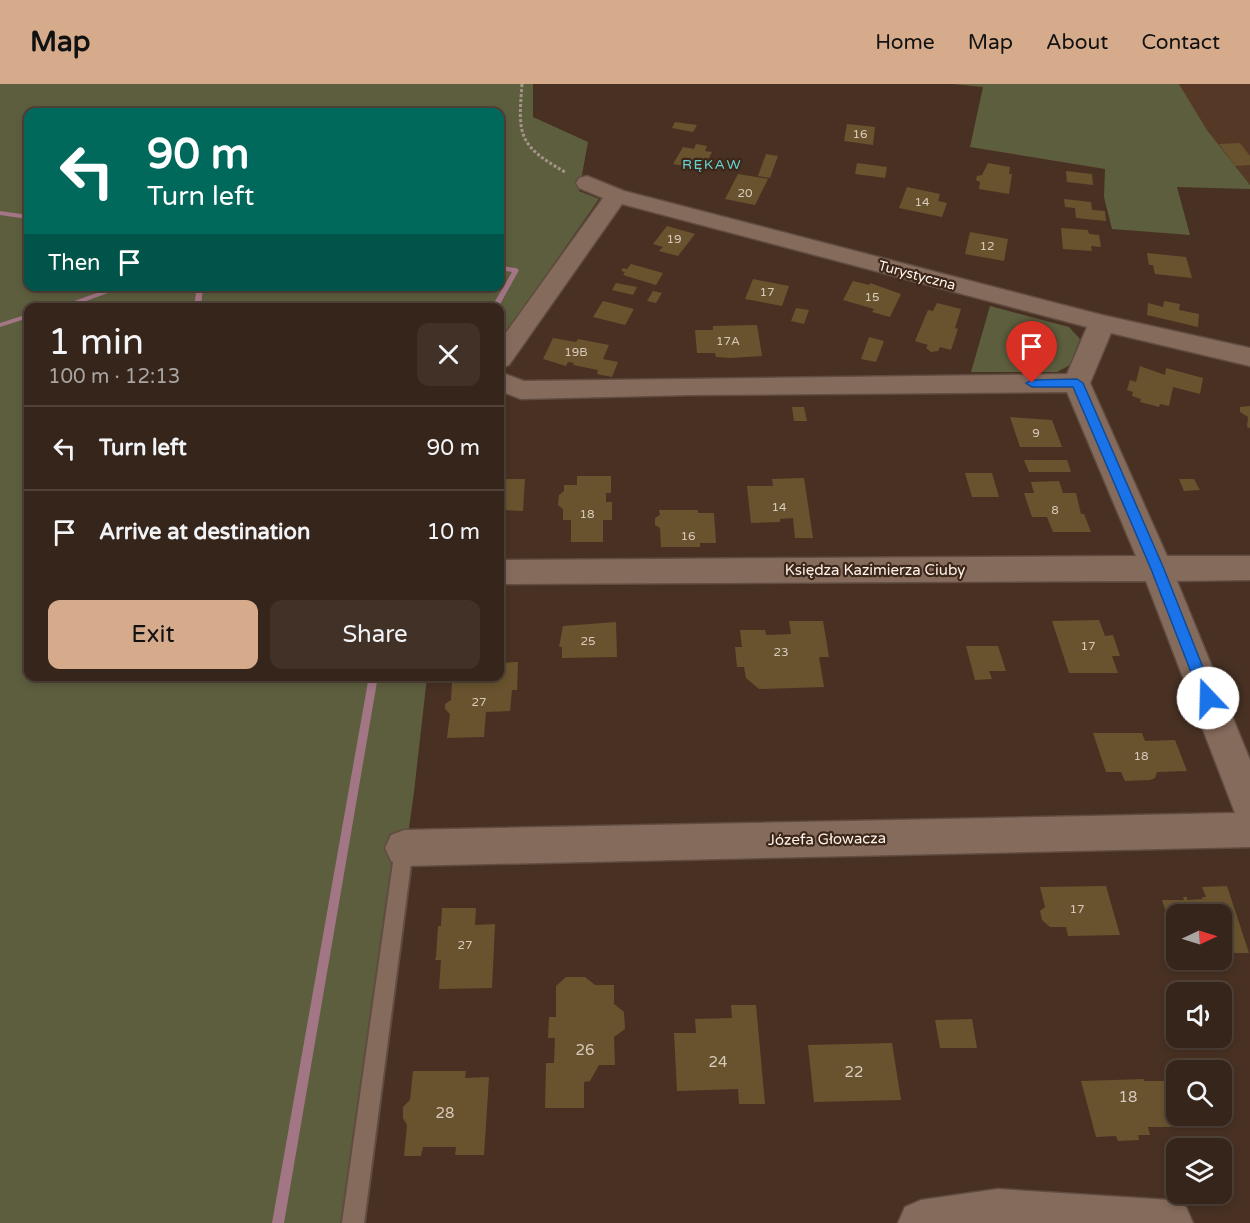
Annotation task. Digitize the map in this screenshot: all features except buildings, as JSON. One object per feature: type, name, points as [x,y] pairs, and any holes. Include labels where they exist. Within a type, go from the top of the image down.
[{"type":"street","name":"Turystyczna","points":[[587,183],[616,196],[1102,323],[1250,357]]},
{"type":"street","points":[[504,353],[616,196]]},
{"type":"street","points":[[1102,323],[1077,383],[1157,569],[1250,805]]},
{"type":"street","points":[[504,383],[521,390],[1077,383]]},
{"type":"street","name":"Księdza Kazimierza Ciuby","points":[[504,572],[1250,568]]},
{"type":"street","name":"Józefa Głowacza","points":[[404,848],[1250,830]]},
{"type":"street","points":[[921,1223],[998,1212],[1170,1223]]},
{"type":"lane","points":[[352,1223],[404,848]]},
{"type":"path","points":[[522,84],[519,124],[526,145],[546,162],[587,183]]},
{"type":"shaded area","points":[[1179,84],[1250,84],[1250,185],[1207,130]]},
{"type":"green space","points":[[0,84],[533,84],[533,117],[588,142],[579,191],[599,199],[504,335],[504,303],[24,303],[24,681],[427,681],[414,792],[354,1223],[0,1223]]},
{"type":"green space","points":[[952,84],[1179,84],[1207,130],[1250,185],[1250,189],[1177,187],[1190,235],[1112,229],[1104,197],[1105,169],[970,147],[983,87]]},
{"type":"green space","points":[[990,306],[1069,327],[1080,339],[1070,365],[1057,372],[971,372]]},
{"type":"waterway","points":[[0,213],[24,216]]},
{"type":"waterway","points":[[504,268],[516,270],[504,291]]},
{"type":"waterway","points":[[73,303],[109,291]]},
{"type":"waterway","points":[[198,303],[199,291]]},
{"type":"waterway","points":[[497,303],[504,291]]},
{"type":"waterway","points":[[0,325],[24,317]]},
{"type":"waterway","points":[[278,1223],[373,681]]},
{"type":"district","name":"RĘKAW","points":[[712,164]]},
{"type":"route","points":[[1032,383],[1077,383],[1157,569],[1208,698]]}]
